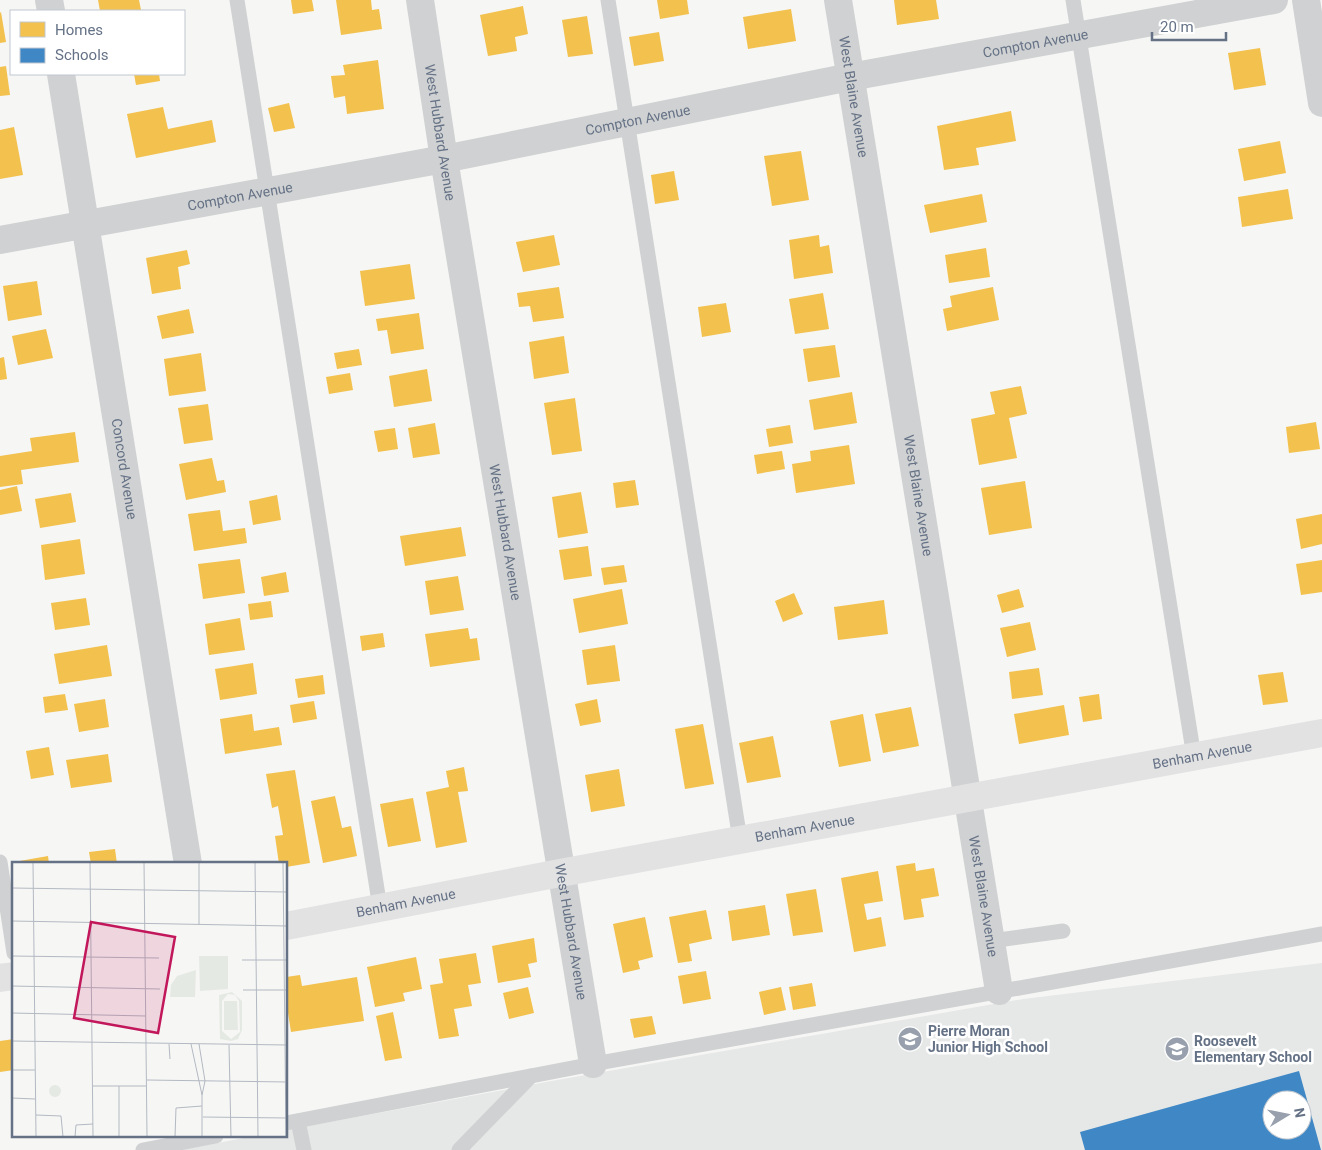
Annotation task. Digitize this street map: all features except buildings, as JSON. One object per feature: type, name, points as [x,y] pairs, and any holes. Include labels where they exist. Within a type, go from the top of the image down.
[{"type":"main road","name":"Benham Avenue","points":[[288,926],[560,873],[1322,733]]},
{"type":"street","name":"West Hubbard Avenue","points":[[420,0],[560,873],[593,1064]]},
{"type":"street","name":"West Blaine Avenue","points":[[838,0],[999,991]]},
{"type":"street","name":"Compton Avenue","points":[[0,240],[444,159],[850,77],[1274,0]]},
{"type":"street","points":[[1306,0],[1322,103]]},
{"type":"street","name":"Concord Avenue","points":[[61,75],[188,862]]},
{"type":"lane","points":[[238,0],[380,908]]},
{"type":"lane","points":[[608,0],[740,840]]},
{"type":"lane","points":[[1073,0],[1194,757]]},
{"type":"lane","points":[[0,862],[12,940]]},
{"type":"lane","points":[[991,941],[1063,931]]},
{"type":"lane","points":[[304,1150],[292,1122],[593,1064],[1322,934]]},
{"type":"lane","points":[[459,1150],[531,1076]]},
{"type":"lane","points":[[143,1150],[206,1138]]},
{"type":"shaded area","points":[[1322,963],[1322,1150],[181,1150],[244,1138],[288,1138],[288,1130],[557,1080],[1023,999]]},
{"type":"place","name":"Pierre Moran Junior High School","points":[[910,1039]]},
{"type":"place","name":"Roosevelt Elementary School","points":[[1177,1049]]}]
